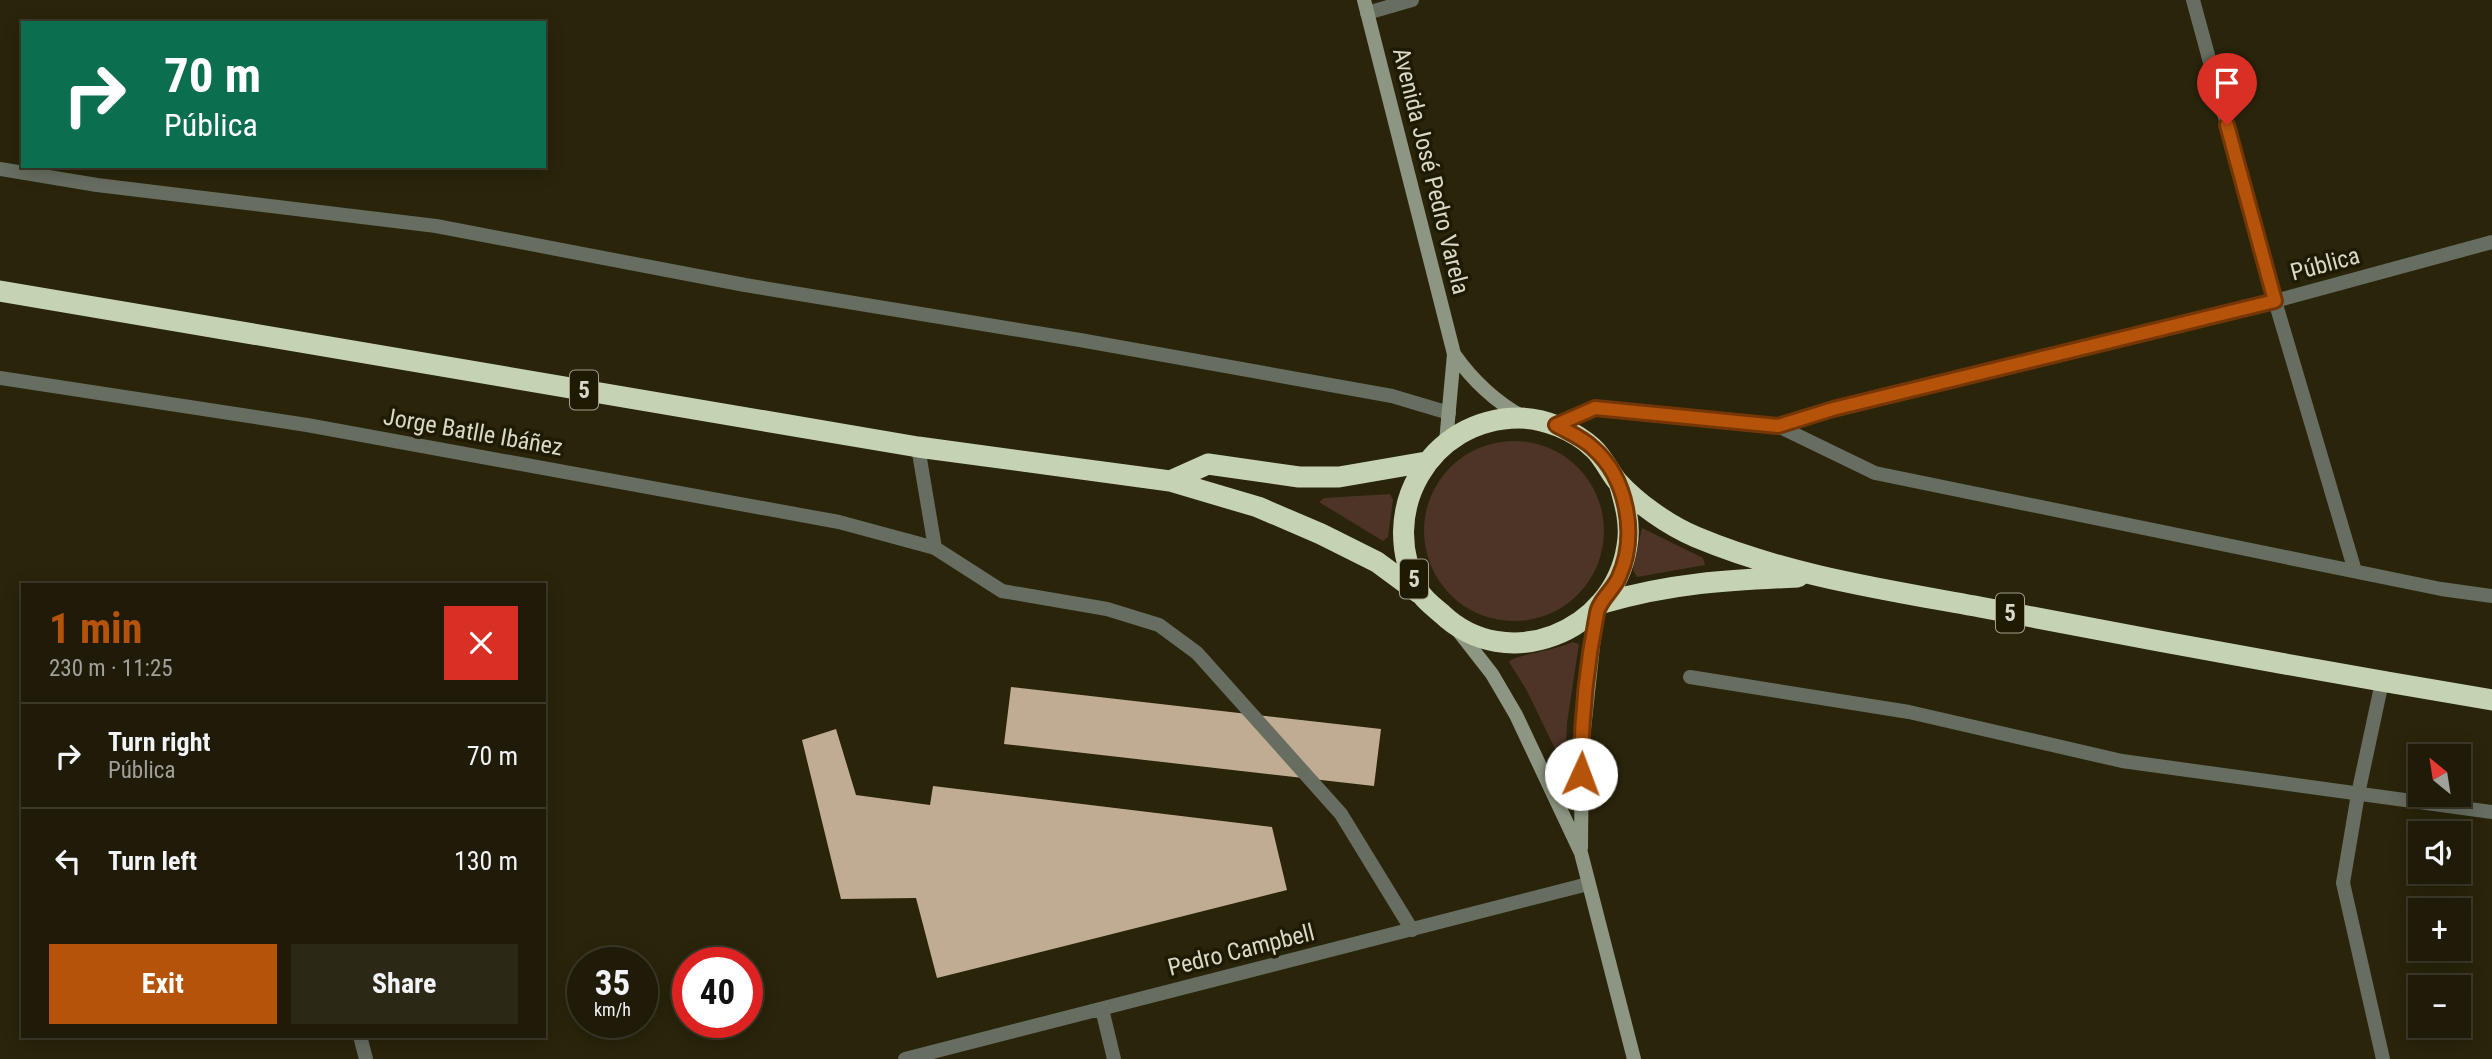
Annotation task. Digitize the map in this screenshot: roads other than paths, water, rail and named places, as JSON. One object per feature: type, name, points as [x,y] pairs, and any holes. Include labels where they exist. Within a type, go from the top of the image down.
[{"type":"highway","name":"5","points":[[0,291],[918,447],[1170,481],[1258,507],[1377,562],[1421,594],[1456,627],[1491,642],[1530,643],[1567,632],[1600,606],[1620,576],[1628,545],[1628,513],[1619,483]]},
{"type":"highway","name":"5","points":[[1421,594],[1406,562],[1402,528],[1408,493],[1426,462],[1446,442],[1469,428],[1496,419],[1524,418],[1556,425],[1593,448],[1619,483],[1654,514],[1692,536],[1748,557],[1818,576],[2382,682],[2492,700]]},
{"type":"highway","points":[[1170,481],[1208,464],[1299,477],[1339,477],[1426,462]]},
{"type":"highway","name":"5","points":[[1600,606],[1657,588],[1717,580],[1818,576]]},
{"type":"street","points":[[1366,6],[1412,0]]},
{"type":"street","points":[[2193,0],[2275,301],[2354,571]]},
{"type":"street","name":"Avenida José Pedro Varela","points":[[1366,6],[1454,354]]},
{"type":"street","points":[[0,169],[97,185],[436,226],[745,285],[1080,340],[1392,396],[1449,413]]},
{"type":"street","name":"Pública","points":[[1556,425],[1595,408],[1778,426],[1833,409],[2275,301],[2492,242]]},
{"type":"street","points":[[1446,442],[1454,354]]},
{"type":"street","points":[[1454,354],[1470,377],[1499,404],[1524,418]]},
{"type":"street","name":"Jorge Batlle Ibáñez","points":[[0,378],[307,425],[839,522],[934,548],[1002,591],[1107,609],[1159,625],[1197,653],[1341,814],[1412,930]]},
{"type":"street","points":[[1778,426],[1875,473],[2354,571],[2492,596]]},
{"type":"street","points":[[918,447],[934,548]]},
{"type":"street","points":[[1581,853],[1581,748],[1600,606]]},
{"type":"street","points":[[1456,627],[1492,674],[1517,715],[1581,853],[1634,1059]]},
{"type":"street","points":[[1690,677],[1909,712],[2122,761],[2492,812]]},
{"type":"street","points":[[2382,682],[2358,794],[2343,883],[2383,1059]]},
{"type":"street","name":"Pedro Campbell","points":[[905,1059],[1588,884]]},
{"type":"street","points":[[1102,1009],[1114,1059]]},
{"type":"street","points":[[361,1038],[366,1059]]}]
